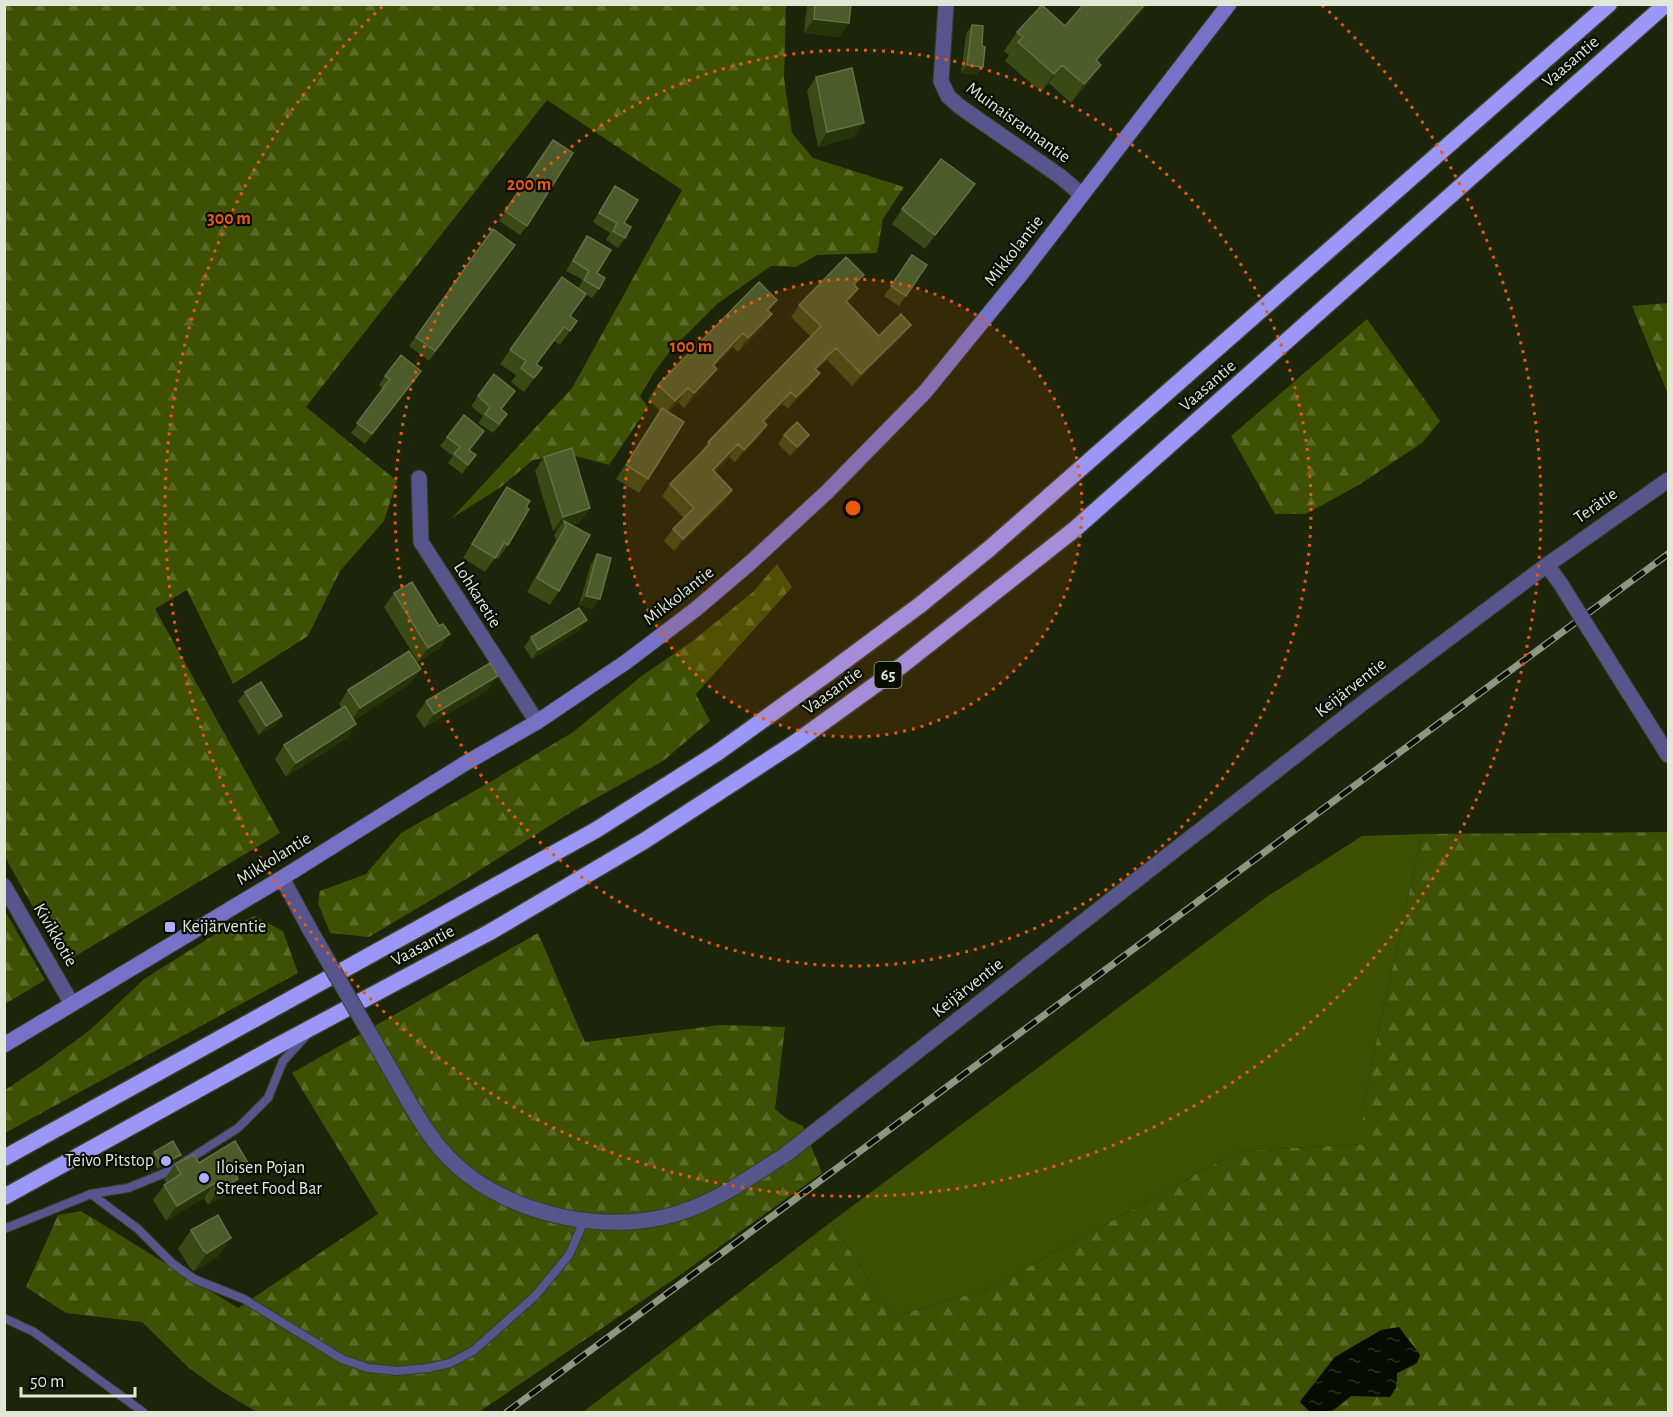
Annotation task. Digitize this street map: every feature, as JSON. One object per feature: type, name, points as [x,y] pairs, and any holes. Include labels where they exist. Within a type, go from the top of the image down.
[{"type":"highway","name":"Vaasantie","points":[[4,1158],[596,830],[717,753],[818,681],[920,605],[989,549],[1609,4]]},
{"type":"highway","name":"Vaasantie","points":[[4,1197],[490,932],[644,841],[796,742],[900,666],[1075,529],[1666,4]]},
{"type":"main road","name":"Mikkolantie","points":[[4,1044],[537,722],[626,662],[696,609],[827,492],[925,392],[1022,273],[1229,4]]},
{"type":"street","name":"Muinaisrannantie","points":[[946,4],[940,64],[941,81],[948,96],[1061,177],[1082,195]]},
{"type":"street","name":"Lohkaretie","points":[[419,478],[421,542],[537,722]]},
{"type":"street","name":"Terätie","points":[[1547,565],[1668,480]]},
{"type":"street","points":[[1547,565],[1668,755]]},
{"type":"street","name":"Keijärventie","points":[[282,878],[416,1114],[454,1163],[481,1184],[550,1214],[602,1223],[668,1216],[689,1210],[713,1199],[785,1155],[1359,706],[1547,565]]},
{"type":"street","name":"Kivikkotie","points":[[4,886],[72,1004]]},
{"type":"lane","points":[[4,1229],[91,1194],[128,1188],[172,1170],[238,1128],[268,1098],[283,1061],[319,1024]]},
{"type":"lane","points":[[91,1194],[138,1229],[172,1263],[195,1279],[244,1299],[342,1359],[368,1368],[397,1371],[450,1363],[481,1345],[535,1296],[569,1255],[584,1221]]},
{"type":"lane","points":[[4,1318],[34,1332],[143,1413]]},
{"type":"green space","points":[[4,5],[786,5],[784,78],[792,133],[813,158],[904,187],[883,219],[877,253],[817,255],[796,267],[771,266],[717,304],[670,351],[653,374],[640,396],[648,407],[609,465],[568,454],[533,460],[501,487],[452,518],[572,388],[682,190],[547,100],[306,407],[397,481],[384,521],[340,571],[308,636],[233,684],[187,590],[155,609],[280,833],[64,963],[5,857]]},
{"type":"green space","points":[[1668,303],[1668,394],[1632,306]]},
{"type":"green space","points":[[1367,319],[1440,421],[1422,443],[1357,486],[1306,514],[1275,514],[1231,436]]},
{"type":"green space","points":[[777,564],[792,587],[696,694],[710,721],[663,761],[573,811],[369,937],[330,933],[318,903],[320,891],[366,874],[401,833],[573,732],[643,675],[694,640],[753,592]]},
{"type":"green space","points":[[1668,832],[1668,1412],[1327,1412],[1333,1411],[1351,1396],[1396,1388],[1397,1373],[1417,1363],[1357,1345],[1335,1357],[1300,1401],[1310,1412],[583,1412],[831,1222],[893,1317],[992,1287],[1238,1151],[1363,1144],[1363,1108],[1422,834]]},
{"type":"green space","points":[[1422,834],[1363,1108],[1363,1144],[1238,1151],[992,1287],[893,1317],[831,1222],[1268,896],[1362,836]]},
{"type":"green space","points":[[5,911],[45,980],[4,1004]]},
{"type":"green space","points":[[254,916],[283,931],[298,973],[5,1133],[5,1090],[90,1030],[144,979],[214,935]]},
{"type":"green space","points":[[538,933],[585,1042],[721,1025],[785,1027],[775,1109],[787,1119],[803,1126],[822,1173],[683,1273],[479,1412],[257,1412],[218,1389],[189,1368],[142,1322],[66,1313],[26,1287],[58,1215],[81,1211],[238,1308],[378,1214],[292,1073]]},
{"type":"water","points":[[1399,1327],[1420,1355],[1417,1363],[1397,1373],[1396,1388],[1390,1397],[1351,1396],[1333,1409],[1323,1412],[1310,1412],[1300,1402],[1335,1357],[1381,1330]]},
{"type":"building","points":[[815,4],[851,4],[849,23],[814,19]]},
{"type":"building","points":[[1084,4],[1145,4],[1096,60],[1101,65],[1084,84],[1062,65],[1054,74],[1018,42],[1023,37],[1017,32],[1042,5],[1065,26]]},
{"type":"building","points":[[972,25],[983,26],[982,46],[985,47],[983,67],[967,65]]},
{"type":"building","points":[[852,68],[864,123],[827,132],[816,77]]},
{"type":"building","points":[[553,140],[573,153],[527,226],[505,211]]},
{"type":"building","points":[[941,159],[975,184],[935,235],[902,209]]},
{"type":"building","points":[[615,186],[638,200],[624,223],[631,227],[625,238],[613,231],[617,223],[599,213]]},
{"type":"building","points":[[493,229],[515,245],[435,351],[416,337]]},
{"type":"building","points":[[587,236],[611,250],[597,273],[605,278],[599,289],[584,280],[589,271],[573,261]]},
{"type":"building","points":[[912,255],[927,265],[906,296],[891,286]]},
{"type":"building","points":[[846,257],[864,275],[854,284],[858,289],[846,301],[879,336],[901,314],[911,325],[861,374],[836,348],[815,369],[820,373],[796,397],[791,392],[763,421],[767,425],[744,450],[738,444],[713,470],[732,490],[683,539],[673,529],[694,508],[670,484],[821,326],[799,305]]},
{"type":"building","points":[[562,277],[586,294],[570,316],[577,321],[570,331],[564,327],[536,364],[542,368],[534,378],[521,368],[526,361],[510,350]]},
{"type":"building","points":[[759,282],[777,300],[767,310],[772,314],[748,338],[743,333],[713,365],[717,369],[694,393],[688,388],[675,401],[658,385]]},
{"type":"building","points":[[401,355],[421,371],[372,434],[357,423],[390,379],[385,376]]},
{"type":"building","points":[[494,374],[515,391],[501,409],[507,414],[499,424],[485,414],[490,407],[478,396]]},
{"type":"building","points":[[662,408],[684,422],[648,479],[626,465]]},
{"type":"building","points":[[464,415],[484,431],[469,450],[476,455],[468,465],[454,454],[460,447],[447,437]]},
{"type":"building","points":[[797,422],[809,435],[797,447],[784,435]]},
{"type":"building","points":[[572,448],[590,508],[563,517],[544,457]]},
{"type":"building","points":[[507,487],[530,501],[526,507],[529,509],[508,545],[504,543],[495,558],[472,544]]},
{"type":"building","points":[[564,521],[590,535],[559,591],[537,578],[566,526]]},
{"type":"building","points":[[597,554],[611,558],[600,599],[586,596]]},
{"type":"building","points":[[412,582],[439,626],[443,624],[450,634],[428,648],[394,593]]},
{"type":"building","points":[[579,608],[587,620],[538,650],[531,637]]},
{"type":"building","points":[[409,651],[421,669],[360,708],[348,690]]},
{"type":"building","points":[[490,663],[498,676],[434,714],[426,701]]},
{"type":"building","points":[[261,682],[282,716],[266,726],[245,692]]},
{"type":"building","points":[[345,706],[356,724],[296,763],[284,745]]},
{"type":"building","points":[[173,1141],[181,1155],[162,1164],[154,1152]]},
{"type":"building","points":[[235,1141],[248,1163],[234,1172],[238,1179],[219,1190],[215,1183],[177,1206],[164,1185],[181,1174],[175,1164],[194,1155],[199,1163]]},
{"type":"building","points":[[218,1215],[231,1238],[207,1253],[191,1230]]},
{"type":"railway","points":[[507,1412],[1668,554]]},
{"type":"place","name":"Keijärventie","points":[[170,927]]},
{"type":"place","name":"Teivo Pitstop","points":[[166,1161]]},
{"type":"place","name":"Iloisen Pojan Street Food Bar","points":[[204,1178]]}]
